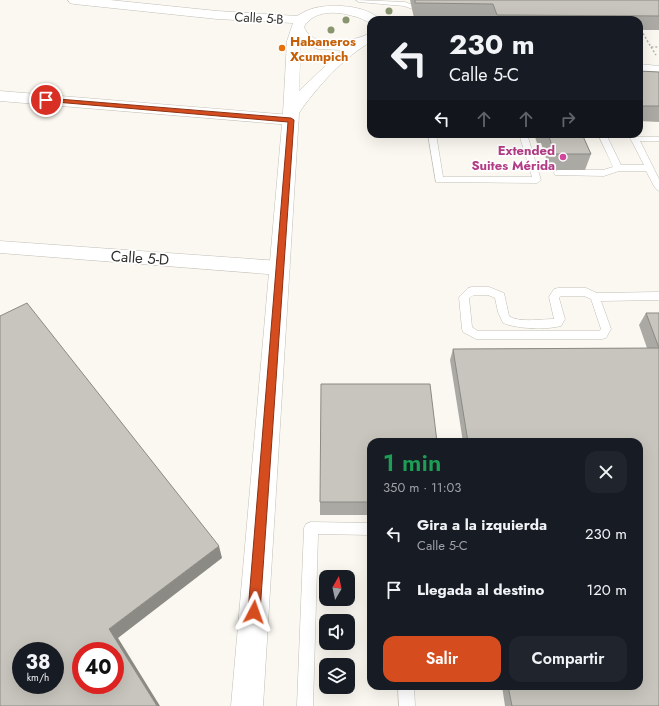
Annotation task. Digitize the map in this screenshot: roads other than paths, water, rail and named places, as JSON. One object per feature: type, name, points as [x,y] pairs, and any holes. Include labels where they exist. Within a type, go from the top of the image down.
[{"type":"street","name":"Calle 5-B","points":[[74,0],[299,25]]},
{"type":"street","points":[[334,0],[355,5],[360,13],[367,17]]},
{"type":"street","points":[[247,706],[291,117],[294,41],[299,25],[312,13],[355,5]]},
{"type":"street","points":[[289,6],[289,13],[299,25],[306,39],[322,45],[342,46],[364,42]]},
{"type":"street","points":[[291,117],[306,92],[364,42]]},
{"type":"street","points":[[643,56],[657,57]]},
{"type":"street","points":[[643,68],[659,70]]},
{"type":"street","points":[[0,96],[291,117]]},
{"type":"street","name":"Calle 5-D","points":[[0,248],[280,268]]},
{"type":"lane","points":[[355,5],[404,4],[438,16]]},
{"type":"lane","points":[[433,138],[439,180],[537,180],[524,138]]},
{"type":"lane","points":[[604,138],[618,168]]},
{"type":"lane","points":[[634,138],[659,188]]},
{"type":"lane","points":[[643,138],[659,139]]},
{"type":"lane","points":[[558,173],[604,173],[618,168],[649,168]]},
{"type":"lane","points":[[595,297],[606,329],[602,335],[476,335],[467,329],[464,297],[472,291],[489,291],[500,296],[504,315],[507,320],[514,322],[557,323],[560,319],[554,297],[558,292],[586,292],[595,297],[659,296]]},
{"type":"lane","points":[[305,706],[311,528],[367,529]]},
{"type":"lane","points":[[406,690],[407,706]]},
{"type":"place","name":"Habaneros Xcumpich","points":[[282,48]]},
{"type":"place","name":"Extended Suites Mérida","points":[[563,157]]}]
